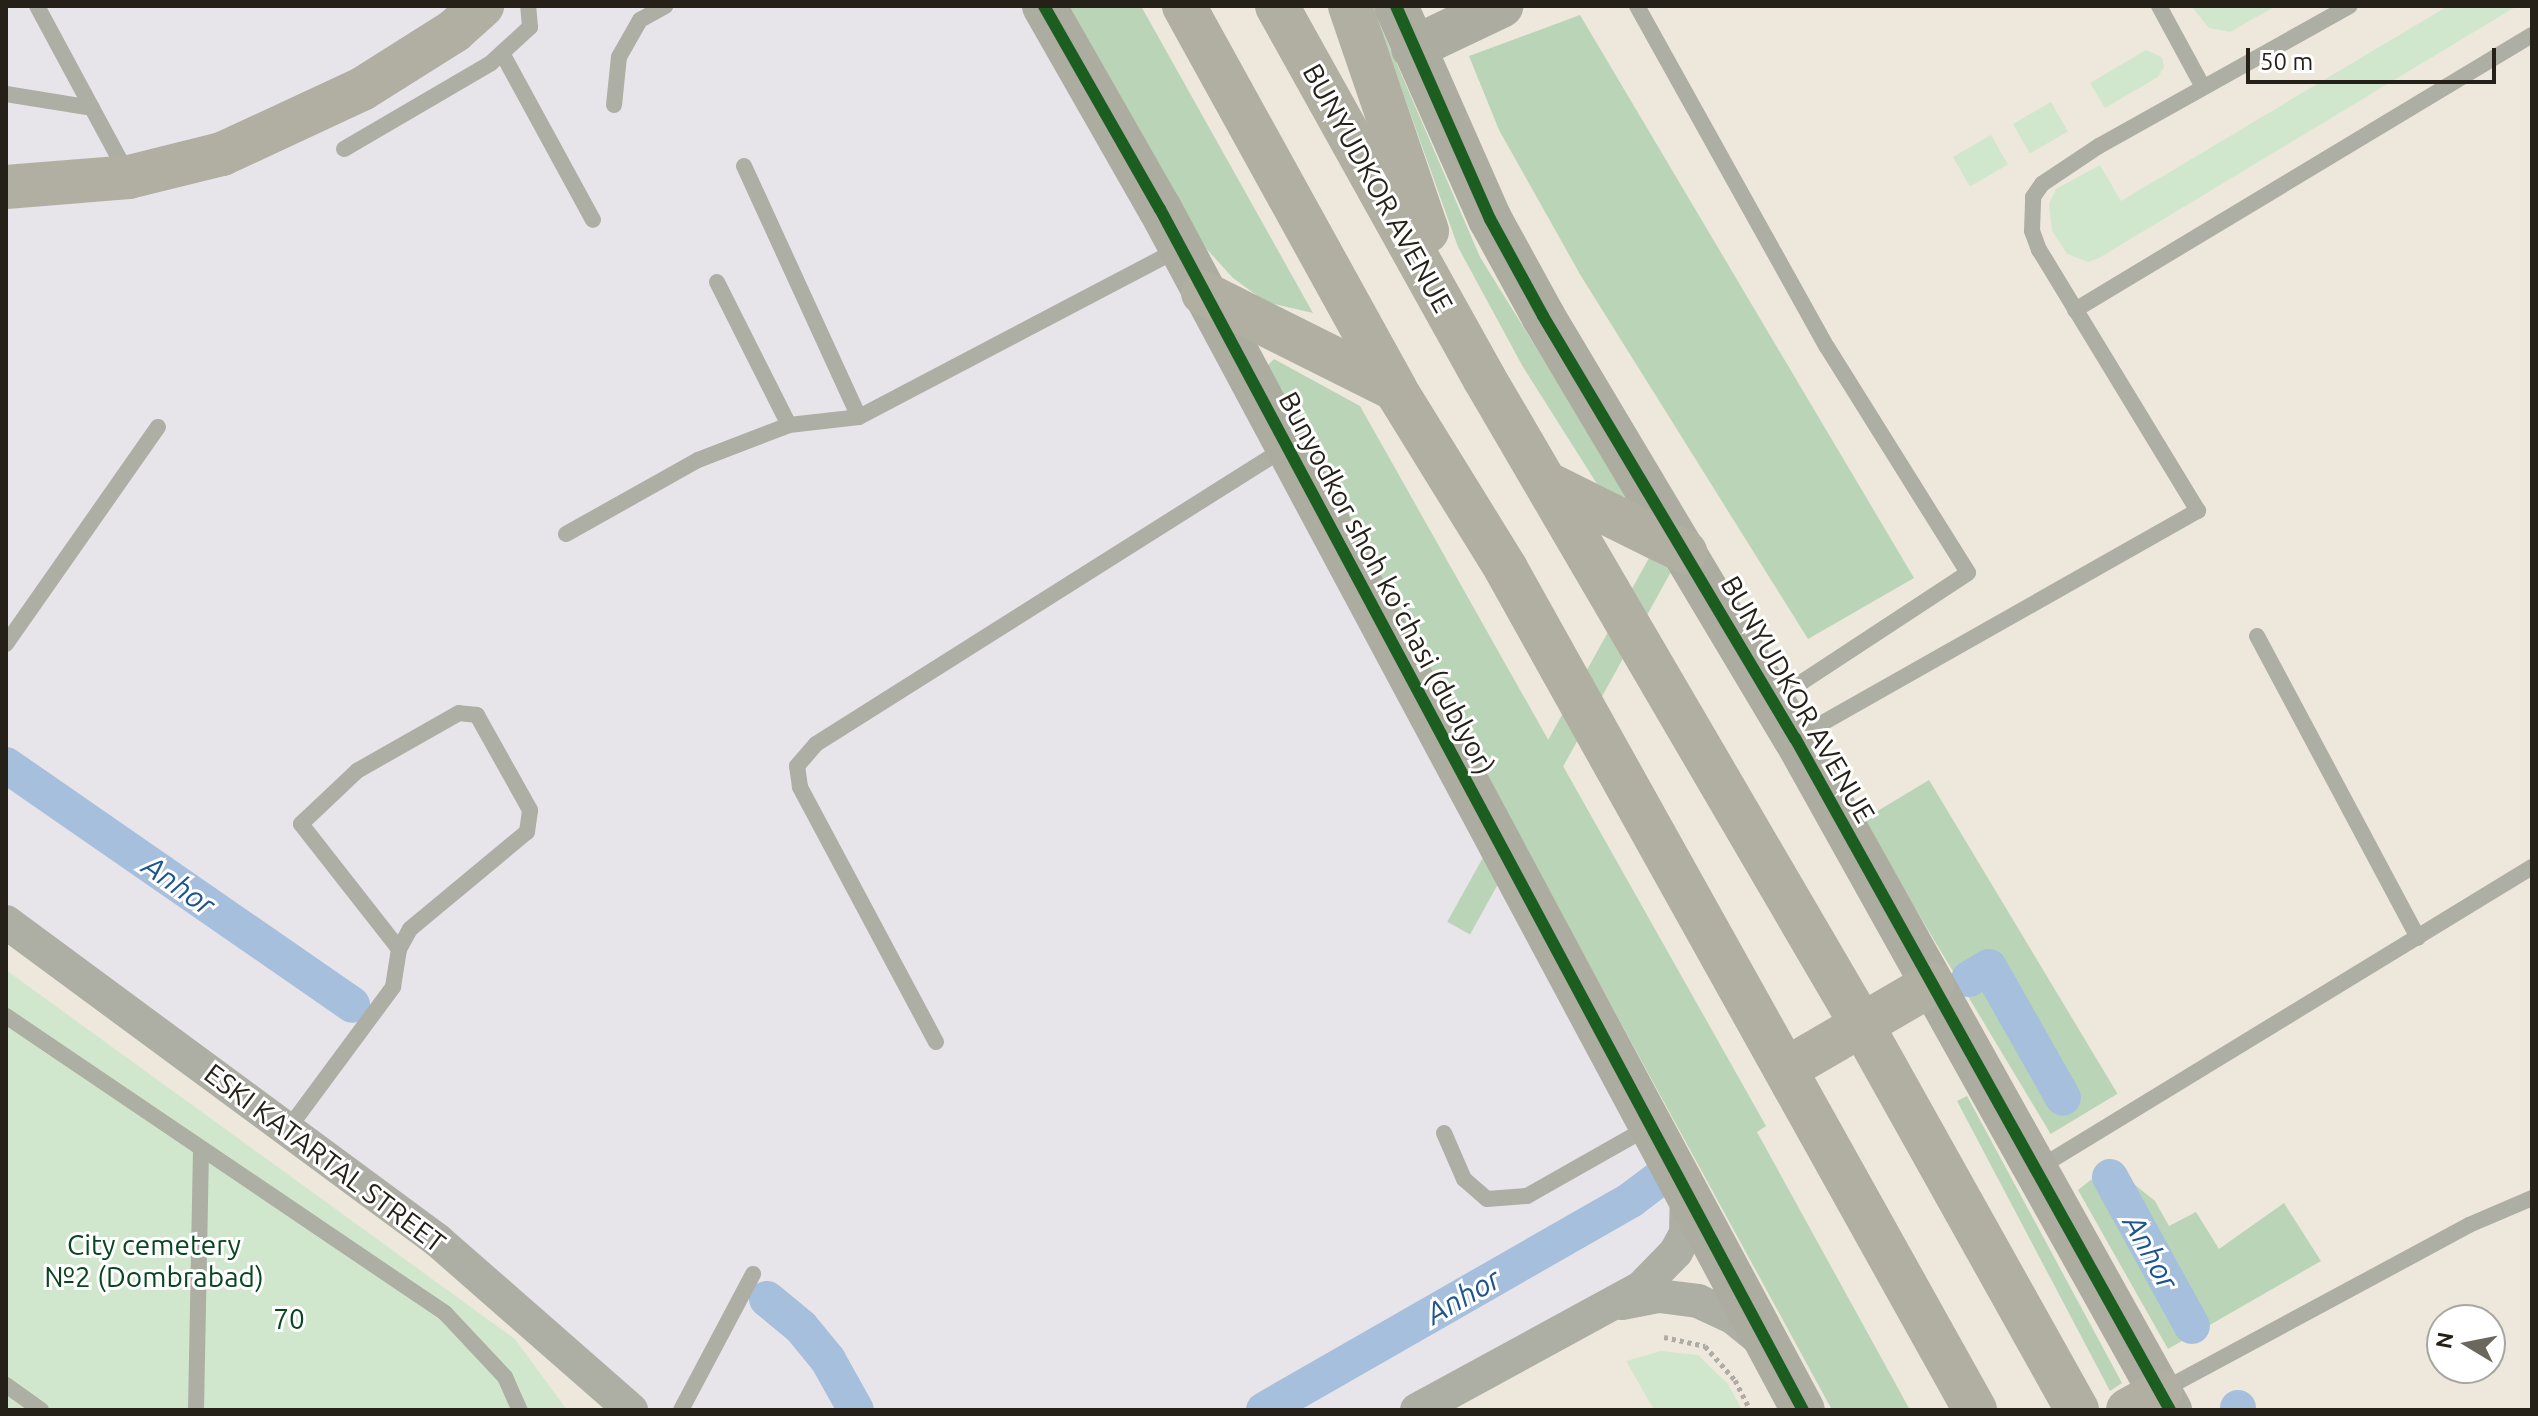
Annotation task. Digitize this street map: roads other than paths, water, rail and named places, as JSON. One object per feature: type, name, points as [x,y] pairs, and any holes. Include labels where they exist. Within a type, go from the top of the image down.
[{"type":"main road","points":[[6,187],[129,177],[222,154],[362,89],[454,31],[482,6]]},
{"type":"main road","points":[[1184,6],[1395,389],[1506,569],[1975,1410]]},
{"type":"main road","name":"BUNYUDKOR AVENUE","points":[[1277,6],[1484,378],[1550,485],[1862,1025],[2077,1410]]},
{"type":"main road","points":[[1350,6],[1409,184],[1484,378]]},
{"type":"main road","points":[[1203,293],[1395,389]]},
{"type":"main road","points":[[1550,485],[1685,552]]},
{"type":"main road","points":[[1786,1069],[1932,984]]},
{"type":"street","name":"Bunyodkor shoh koʻchasi (dublyor)","points":[[1044,6],[1686,1184]]},
{"type":"street","name":"BUNYUDKOR AVENUE","points":[[1396,6],[1490,219],[1535,302],[1795,738],[2035,1170],[2153,1404]]},
{"type":"street","points":[[1413,48],[1501,6]]},
{"type":"street","name":"ESKI KATARTAL STREET","points":[[6,922],[437,1240],[631,1410]]},
{"type":"street","points":[[1417,1410],[1618,1304],[1676,1252],[1686,1233],[1686,1184]]},
{"type":"street","points":[[1686,1184],[1803,1410]]},
{"type":"street","points":[[1618,1304],[1659,1296],[1698,1301],[1734,1318],[1771,1348]]},
{"type":"street","points":[[575,1358],[609,1410]]},
{"type":"lane","points":[[37,6],[129,177]]},
{"type":"lane","points":[[344,149],[502,53],[530,27],[528,6]]},
{"type":"lane","points":[[614,105],[619,57],[640,20],[665,6]]},
{"type":"lane","points":[[1637,6],[1827,347],[1968,573],[1773,701]]},
{"type":"lane","points":[[2159,6],[2203,87]]},
{"type":"lane","points":[[1795,738],[2198,511],[2039,250],[2032,231],[2033,197],[2042,184],[2099,146],[2349,6]]},
{"type":"lane","points":[[2075,310],[2532,35]]},
{"type":"lane","points":[[502,53],[593,220]]},
{"type":"lane","points":[[6,94],[92,108]]},
{"type":"lane","points":[[744,166],[859,417]]},
{"type":"lane","points":[[566,534],[698,460],[789,425],[859,417],[1179,249]]},
{"type":"lane","points":[[717,282],[789,425]]},
{"type":"lane","points":[[6,644],[158,427]]},
{"type":"lane","points":[[936,1042],[800,787],[797,766],[816,744],[1286,447]]},
{"type":"lane","points":[[2257,636],[2418,938]]},
{"type":"lane","points":[[288,1129],[393,987],[399,949],[424,913],[492,865],[527,832],[530,810],[477,715],[459,713],[357,771],[301,824],[399,949]]},
{"type":"lane","points":[[2035,1170],[2532,867]]},
{"type":"lane","points":[[6,1016],[445,1313],[505,1377],[520,1410]]},
{"type":"lane","points":[[1444,1133],[1464,1179],[1487,1199],[1527,1196],[1654,1124]]},
{"type":"lane","points":[[196,1410],[201,1149]]},
{"type":"lane","points":[[2153,1404],[2469,1225],[2529,1205]]},
{"type":"lane","points":[[681,1410],[753,1274]]},
{"type":"lane","points":[[6,1385],[41,1410]]},
{"type":"waterway","name":"Anhor","points":[[6,765],[352,1005]]},
{"type":"waterway","name":"Anhor","points":[[1969,979],[1989,967],[2063,1098]]},
{"type":"waterway","name":"Anhor","points":[[2110,1177],[2192,1326]]},
{"type":"waterway","name":"Anhor","points":[[1264,1410],[1632,1199],[1660,1178]]},
{"type":"waterway","name":"Anhor","points":[[767,1299],[801,1327],[828,1360],[856,1410]]},
{"type":"park label","name":"City cemetery №2 (Dombrabad)","points":[[154,1261]]},
{"type":"park label","name":"70","points":[[289,1319]]}]
